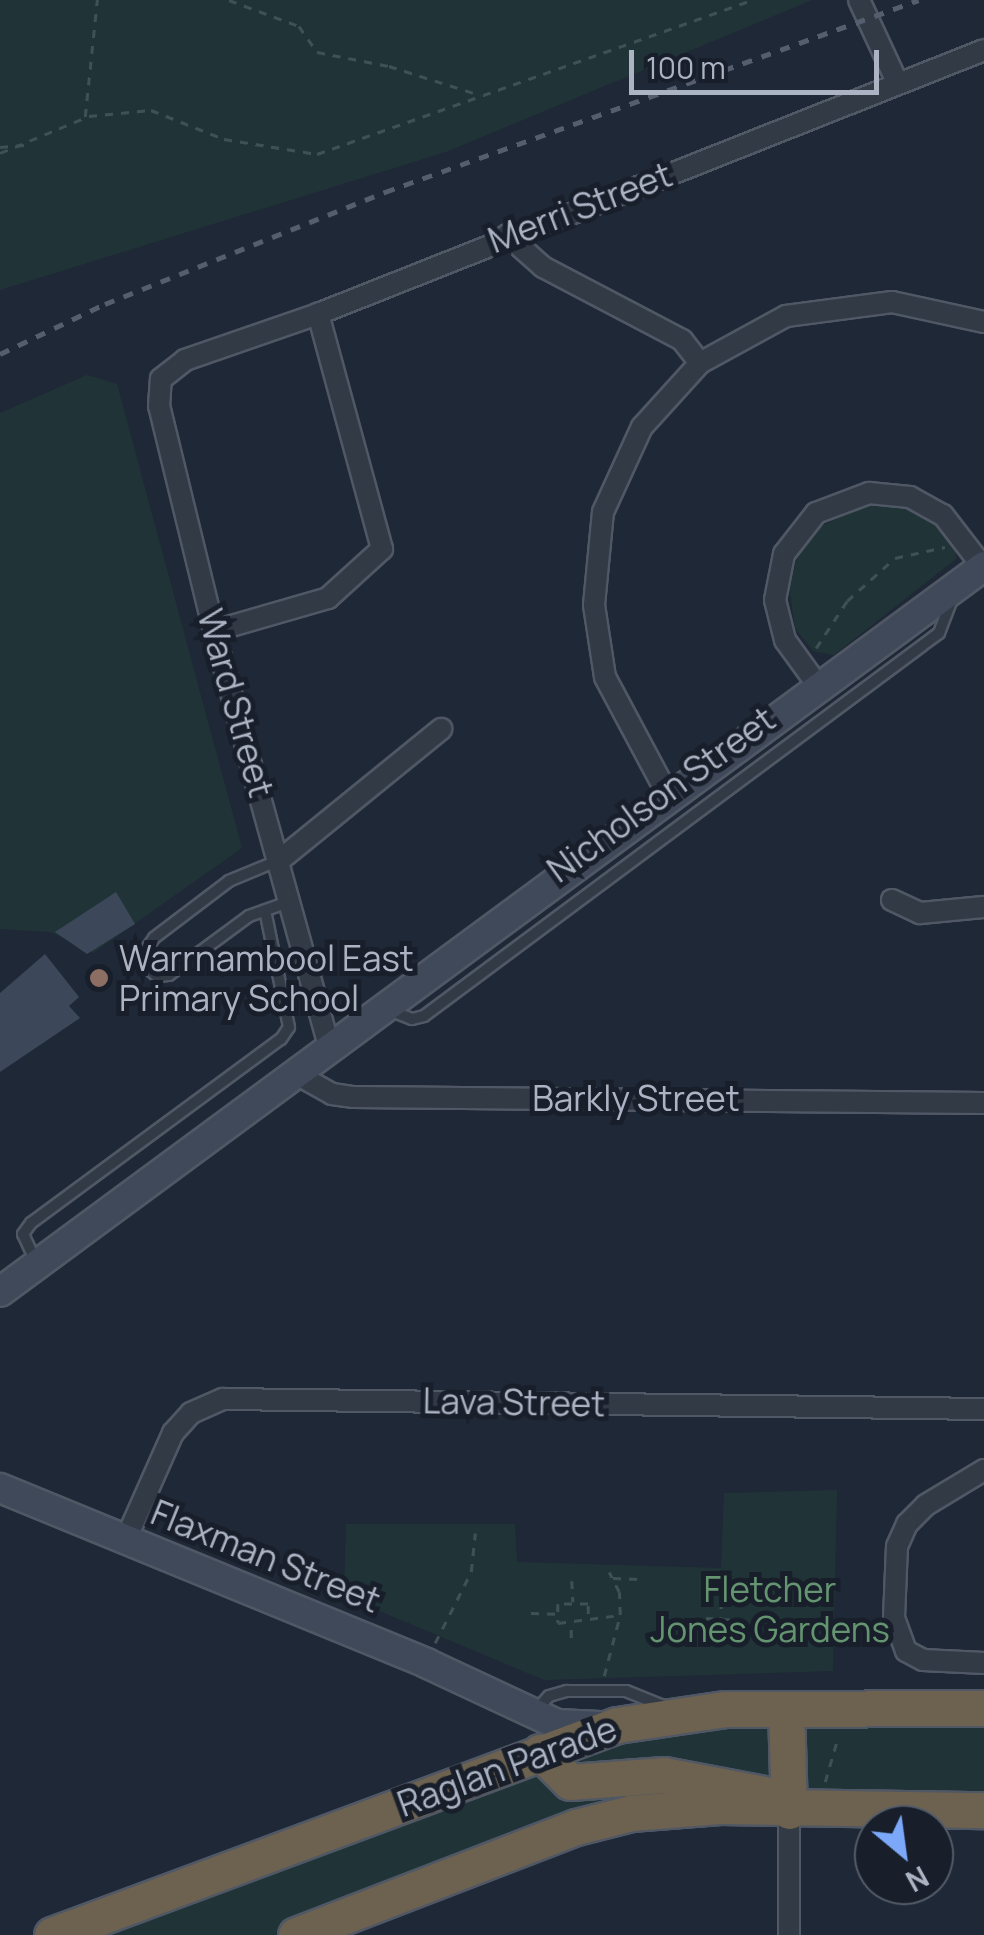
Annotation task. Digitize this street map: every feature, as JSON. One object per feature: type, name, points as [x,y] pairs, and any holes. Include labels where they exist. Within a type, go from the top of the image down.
[{"type":"highway","points":[[786,1708],[790,1811]]},
{"type":"highway","name":"Raglan Parade","points":[[52,1935],[533,1729],[617,1725],[692,1712],[984,1708]]},
{"type":"highway","points":[[533,1729],[570,1782],[698,1778],[751,1788],[790,1811]]},
{"type":"highway","points":[[296,1935],[607,1818],[690,1807],[984,1810]]},
{"type":"street","points":[[859,0],[897,82]]},
{"type":"street","name":"Merri Street","points":[[176,365],[318,314],[507,235],[984,50]]},
{"type":"street","points":[[507,235],[543,267],[682,340],[700,364]]},
{"type":"street","points":[[669,797],[605,677],[594,570],[603,512],[624,457],[660,402],[700,364],[767,324],[819,307],[914,303],[984,322]]},
{"type":"street","points":[[214,631],[328,598],[382,549],[318,314]]},
{"type":"street","name":"Ward Street","points":[[176,365],[157,389],[159,406],[214,631],[329,1046]]},
{"type":"street","points":[[820,687],[798,660],[776,610],[778,570],[801,527],[828,505],[868,492],[910,497],[943,515],[984,566]]},
{"type":"street","name":"Nicholson Street","points":[[0,1292],[382,1006],[984,566]]},
{"type":"street","points":[[280,860],[442,729]]},
{"type":"street","points":[[892,900],[920,913],[984,907]]},
{"type":"street","name":"Barkly Street","points":[[294,1072],[332,1094],[354,1097],[984,1102]]},
{"type":"street","name":"Lava Street","points":[[126,1539],[173,1433],[190,1413],[223,1400],[984,1409]]},
{"type":"street","points":[[984,1470],[926,1505],[908,1524],[897,1546],[894,1618],[906,1651],[923,1660],[984,1663]]},
{"type":"street","name":"Flaxman Street","points":[[0,1488],[426,1662],[502,1697],[533,1729]]},
{"type":"street","points":[[789,1935],[790,1811]]},
{"type":"lane","name":"Nicholson Street","points":[[382,1006],[412,1019],[424,1016],[939,633],[954,588]]},
{"type":"lane","points":[[280,860],[229,881],[154,938],[139,960],[142,968],[169,976],[265,910],[289,902]]},
{"type":"lane","points":[[37,1265],[23,1234],[30,1223],[281,1039],[289,1027],[265,910]]},
{"type":"lane","points":[[533,1729],[554,1694],[603,1690],[692,1712]]},
{"type":"path","points":[[84,118],[98,0]]},
{"type":"path","points":[[229,0],[299,26],[318,52],[388,66],[482,96]]},
{"type":"path","points":[[0,153],[30,144],[84,118],[151,110],[224,138],[317,154],[753,0]]},
{"type":"path","points":[[0,147],[30,144]]},
{"type":"path","points":[[798,660],[813,652],[848,601],[895,558],[954,544]]},
{"type":"path","points":[[426,1662],[470,1572],[475,1532]]},
{"type":"path","points":[[603,1690],[620,1615],[609,1572]]},
{"type":"path","points":[[612,1578],[640,1579]]},
{"type":"path","points":[[572,1582],[573,1604]]},
{"type":"path","points":[[720,1640],[721,1600]]},
{"type":"path","points":[[558,1604],[588,1604],[587,1623],[558,1622],[558,1614],[558,1604]]},
{"type":"path","points":[[531,1613],[558,1614]]},
{"type":"path","points":[[588,1614],[620,1615]]},
{"type":"path","points":[[706,1618],[736,1620]]},
{"type":"path","points":[[570,1638],[572,1623]]},
{"type":"path","points":[[825,1793],[838,1735]]},
{"type":"green space","points":[[0,0],[812,0],[446,152],[0,290]]},
{"type":"green space","points":[[87,375],[117,384],[242,848],[93,953],[51,932],[0,929],[0,413]]},
{"type":"green space","points":[[872,502],[906,506],[935,522],[952,539],[957,558],[834,655],[813,651],[795,628],[789,586],[800,550],[822,526]]},
{"type":"green space","name":"Fletcher Jones Gardens","points":[[837,1490],[833,1671],[544,1680],[344,1596],[346,1524],[515,1524],[517,1562],[721,1568],[724,1493]]},
{"type":"green space","points":[[984,1710],[984,1810],[954,1810],[954,1805],[690,1807],[296,1935],[54,1935],[594,1731]]},
{"type":"building","points":[[116,892],[135,924],[87,954],[55,932]]},
{"type":"building","points":[[45,954],[79,997],[69,1006],[80,1018],[0,1072],[0,993]]},
{"type":"railway","points":[[0,354],[105,304],[385,192],[919,0]]},
{"type":"place","name":"Warrnambool East Primary School","points":[[99,978]]}]
